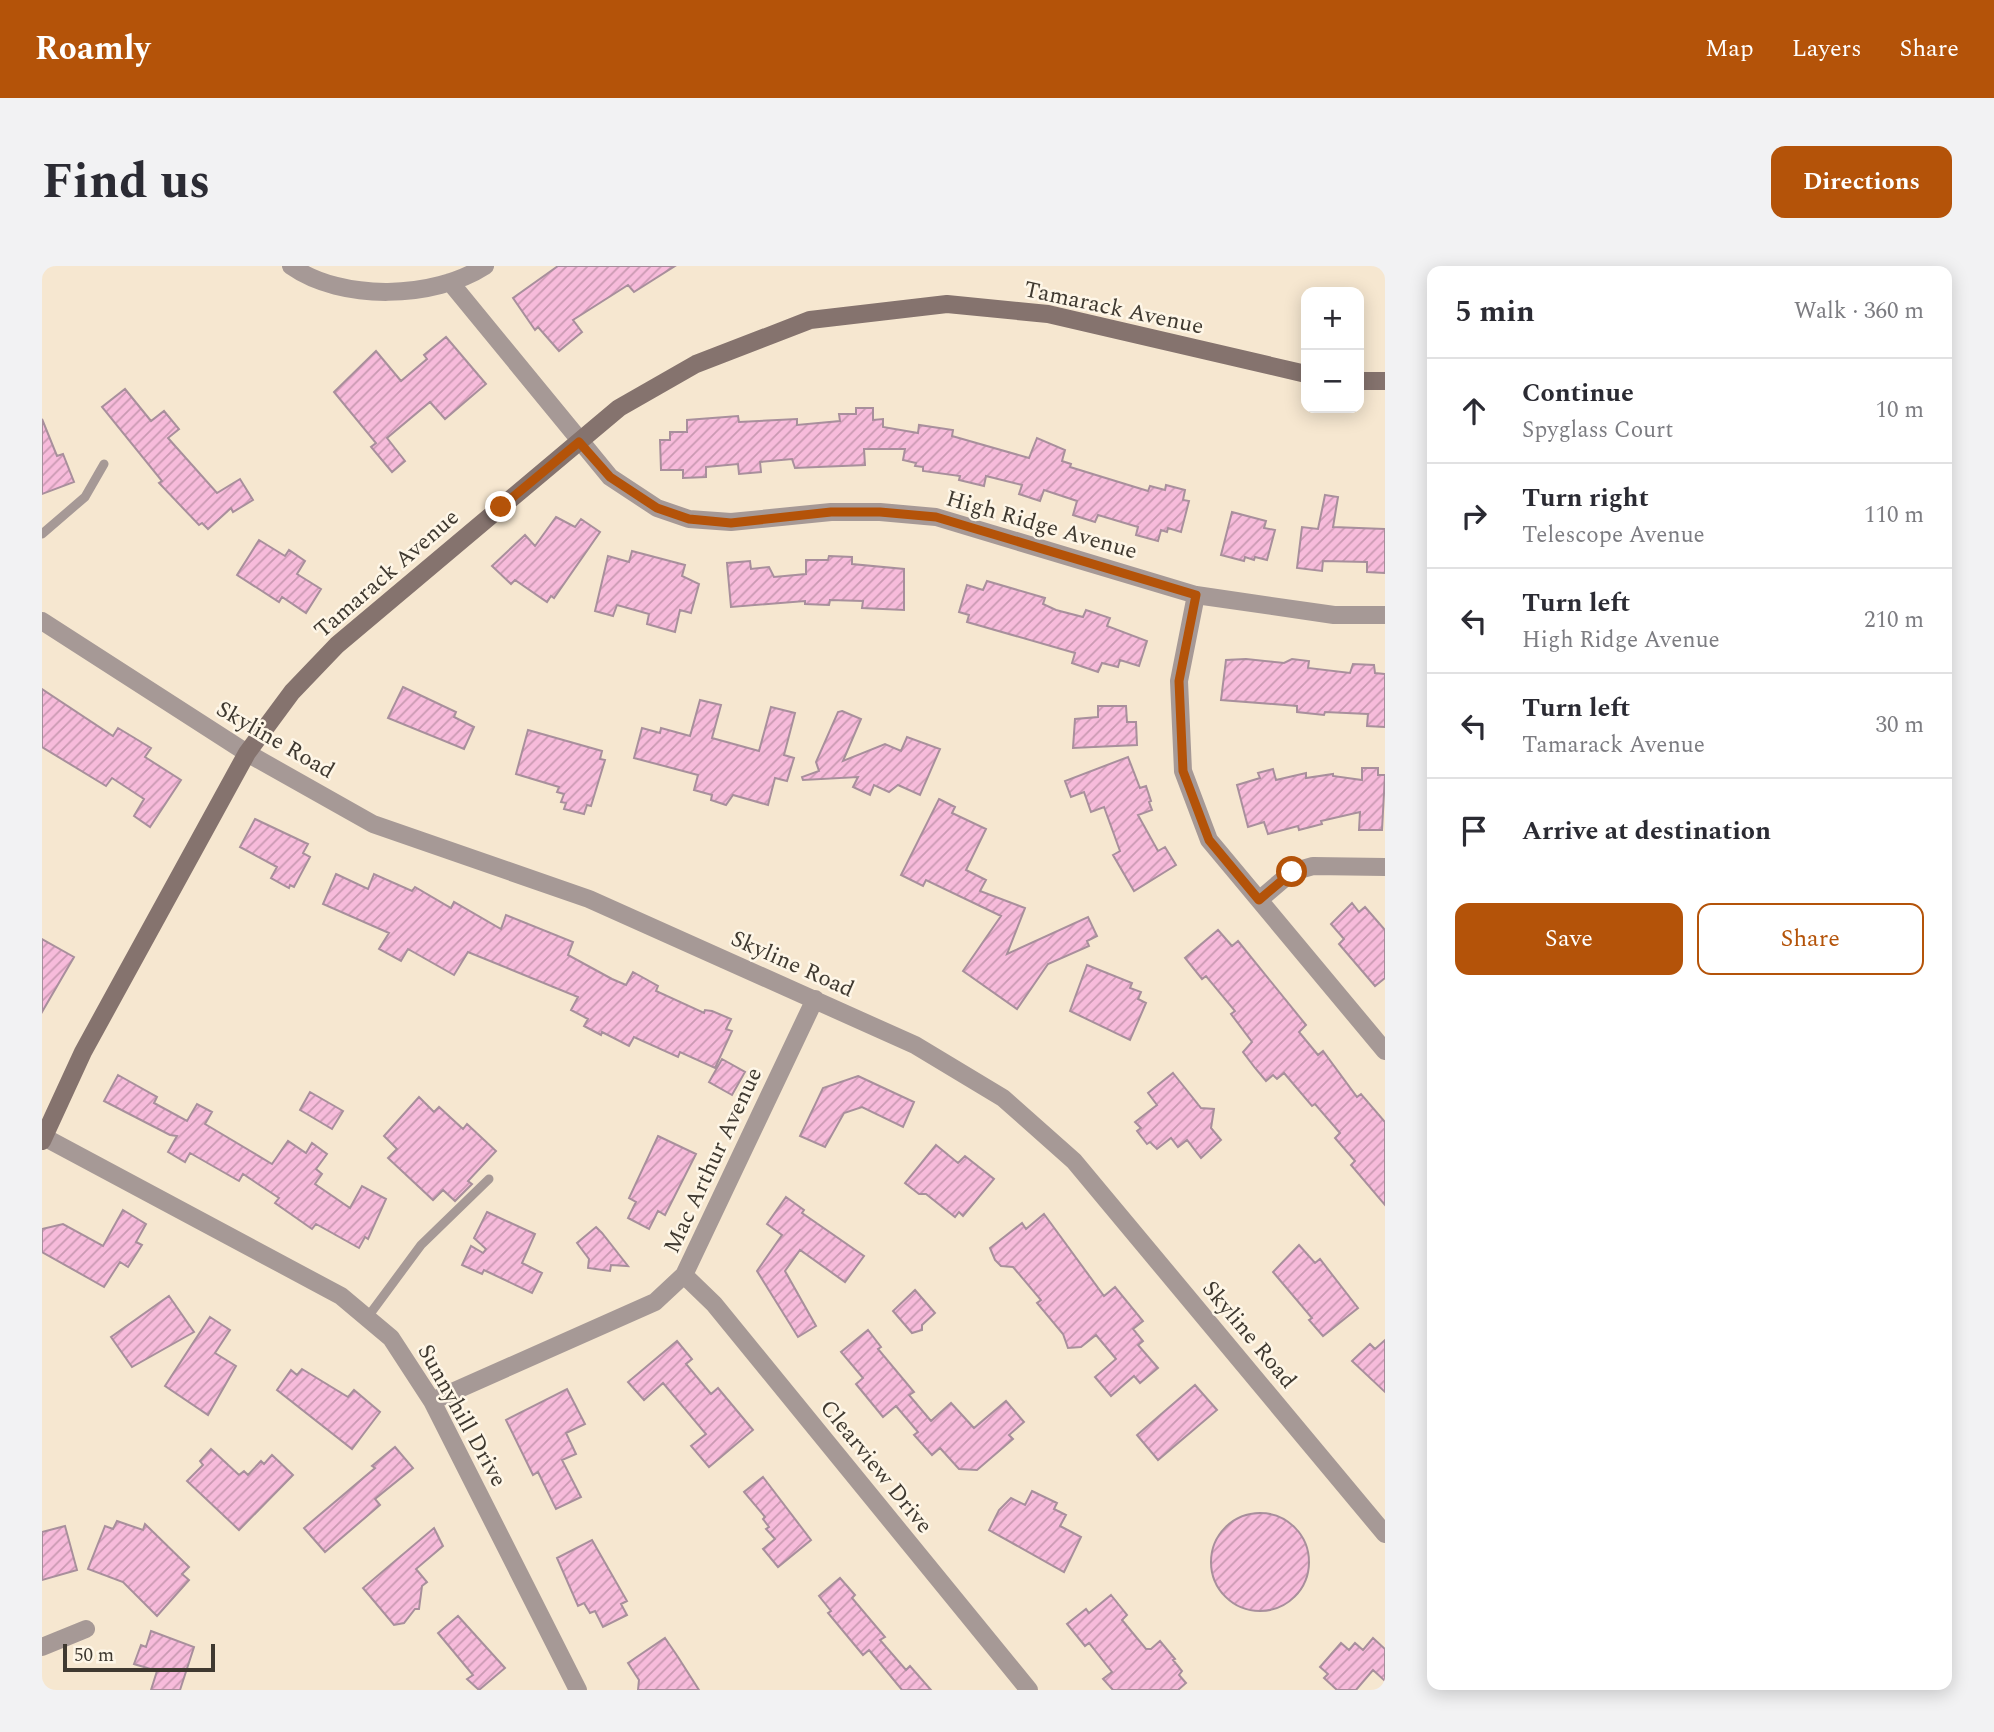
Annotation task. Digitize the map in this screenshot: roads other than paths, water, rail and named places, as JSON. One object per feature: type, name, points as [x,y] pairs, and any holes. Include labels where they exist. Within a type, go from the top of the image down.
[{"type":"main road","name":"Tamarack Avenue","points":[[43,1138],[83,1052],[247,753],[292,692],[337,645],[618,408],[696,364],[810,320],[947,304],[1048,314],[1301,373]]},
{"type":"main road","points":[[1364,382],[1385,381]]},
{"type":"street","points":[[291,266],[304,275],[363,291],[409,291],[450,282],[485,266]]},
{"type":"street","name":"High Ridge Avenue","points":[[450,282],[579,442],[620,484],[657,508],[689,519],[731,523],[831,512],[880,512],[936,517],[1196,595],[1334,615],[1385,615]]},
{"type":"street","points":[[1196,595],[1179,681],[1183,771],[1209,840],[1385,1051]]},
{"type":"street","name":"Skyline Road","points":[[42,621],[247,753],[373,824],[589,899],[915,1045],[1003,1098],[1074,1161],[1385,1534]]},
{"type":"street","points":[[1259,900],[1292,872],[1313,866],[1385,867]]},
{"type":"street","name":"Mac Arthur Avenue","points":[[432,1401],[655,1302],[684,1275],[816,999]]},
{"type":"street","name":"Sunnyhill Drive","points":[[43,1138],[341,1296],[391,1338],[432,1401],[578,1690]]},
{"type":"street","name":"Clearview Drive","points":[[684,1275],[713,1304],[1029,1690]]},
{"type":"street","points":[[42,1647],[86,1629]]},
{"type":"lane","points":[[42,534],[85,497],[104,464]]},
{"type":"lane","points":[[367,1318],[421,1245],[489,1179]]}]
